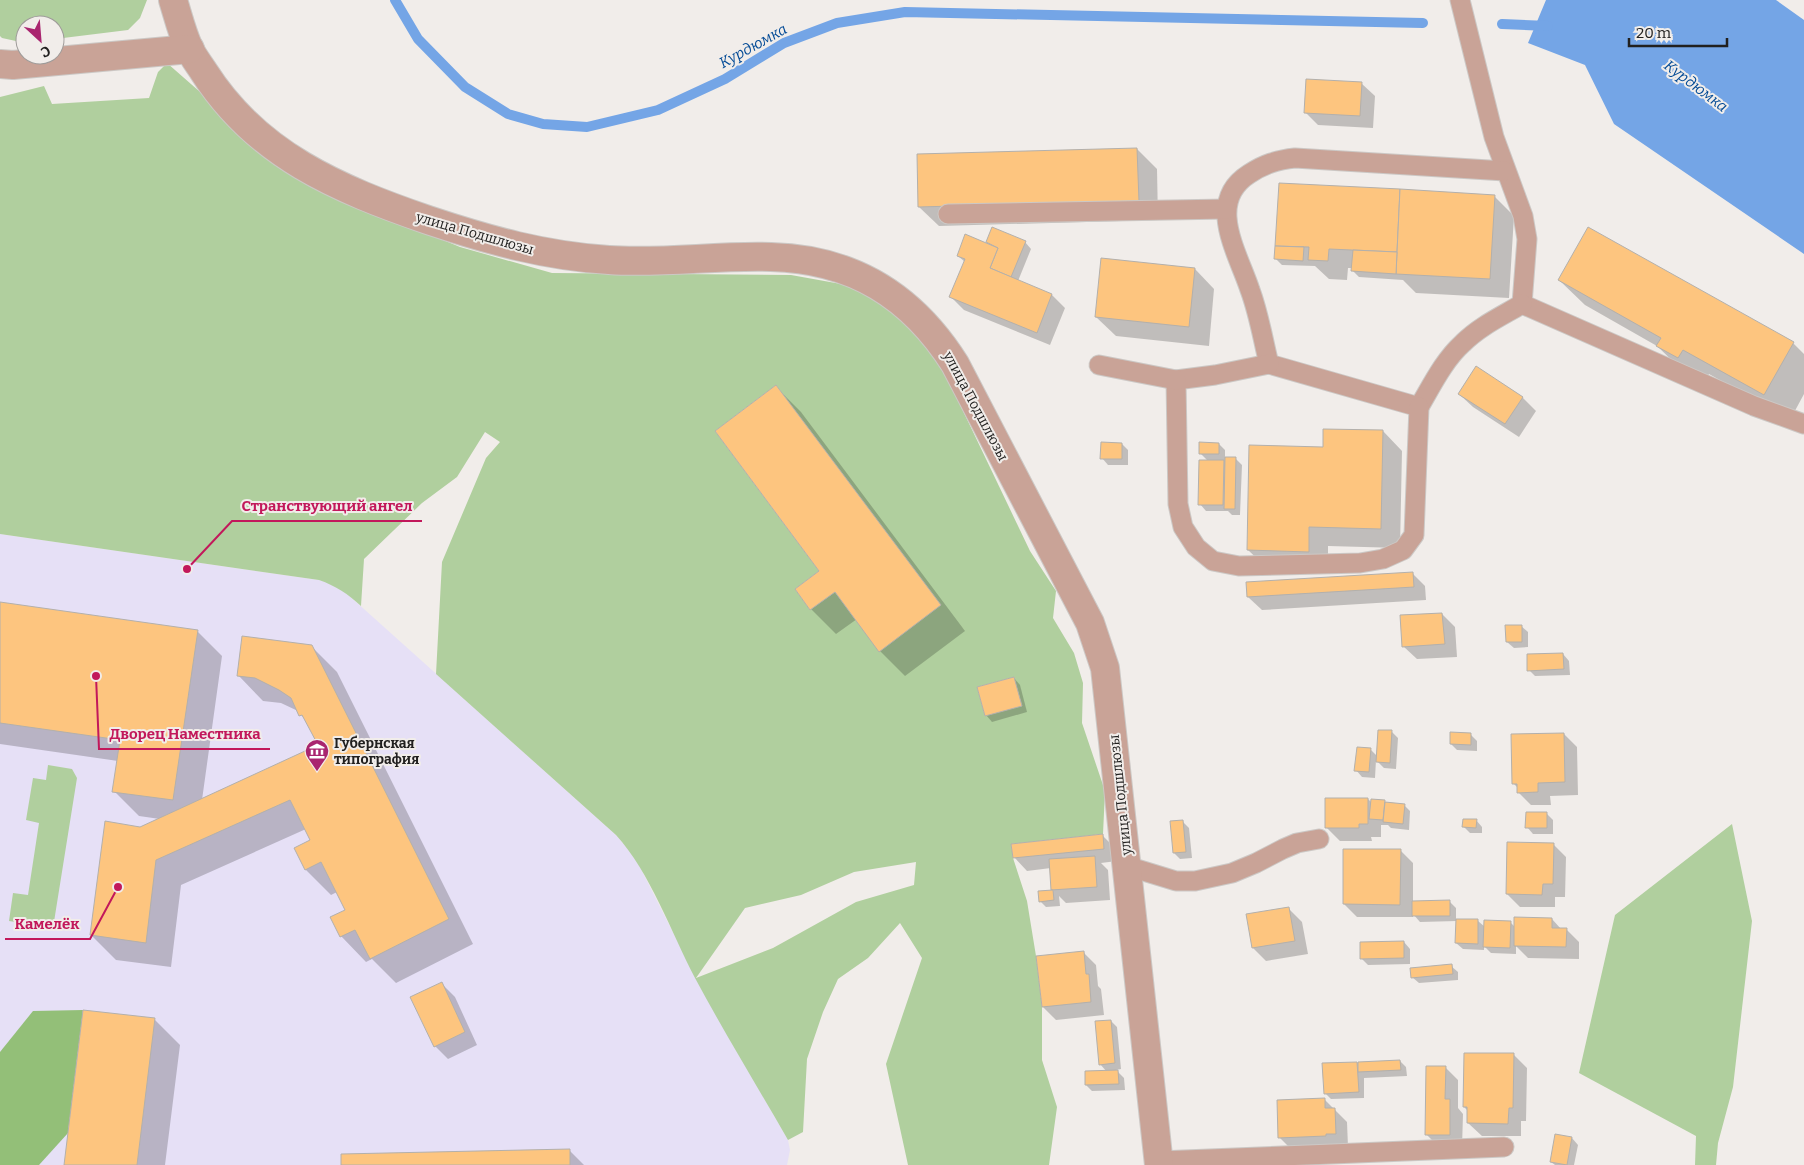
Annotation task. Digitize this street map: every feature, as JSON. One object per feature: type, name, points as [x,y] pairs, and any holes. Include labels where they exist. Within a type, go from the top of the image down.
[{"type":"street","name":"улица Подшлюзы","points":[[173,0],[190,49],[212,84],[233,111],[262,139],[282,154],[311,172],[346,189],[392,208],[508,245],[565,256],[611,261],[771,257],[829,264],[875,283],[922,320],[941,342],[955,364],[1085,615],[1096,641],[1106,678],[1159,1163]]},
{"type":"street","points":[[0,64],[14,65],[190,49]]},
{"type":"lane","points":[[1460,0],[1487,112],[1523,216],[1527,239],[1522,304]]},
{"type":"lane","points":[[1269,364],[1252,297],[1228,228],[1226,209],[1231,191],[1242,178],[1260,166],[1274,160],[1295,158],[1506,171]]},
{"type":"lane","points":[[948,214],[1226,209]]},
{"type":"lane","points":[[1176,380],[1178,504],[1183,527],[1196,547],[1213,561],[1239,566],[1360,562],[1383,559],[1403,550],[1414,535],[1419,407],[1449,358],[1463,343],[1479,329],[1522,304]]},
{"type":"lane","points":[[1522,304],[1754,406],[1804,424]]},
{"type":"lane","points":[[1099,365],[1176,380],[1215,375],[1269,364],[1419,407]]},
{"type":"lane","points":[[1127,866],[1176,881],[1195,881],[1232,873],[1283,849],[1319,839]]},
{"type":"lane","points":[[1159,1163],[1504,1147]]},
{"type":"shaded area","points":[[0,534],[319,580],[332,584],[345,592],[616,835],[628,849],[640,867],[696,978],[788,1140],[790,1150],[787,1165],[0,1165]]},
{"type":"green space","points":[[0,0],[147,0],[140,18],[128,30],[65,38],[65,15],[15,15],[15,41],[0,36]]},
{"type":"green space","points":[[167,63],[289,170],[354,203],[460,247],[552,273],[791,275],[841,284],[875,298],[911,326],[942,367],[1030,551],[1056,591],[1053,618],[1074,653],[1083,683],[1082,723],[1105,791],[1103,834],[1011,844],[1013,858],[1027,901],[1036,956],[1042,1007],[1042,1060],[1057,1107],[1049,1165],[908,1165],[886,1064],[922,958],[900,923],[868,958],[838,979],[823,1012],[807,1059],[803,1132],[788,1140],[706,998],[686,960],[650,884],[628,850],[616,835],[436,674],[442,562],[486,458],[500,442],[485,432],[457,477],[422,503],[364,559],[361,606],[342,591],[319,580],[0,534],[0,97],[44,86],[52,104],[149,98],[158,72]],"holes":[[[776,385],[940,605],[879,651],[835,592],[810,610],[795,589],[819,571],[715,431]],[[1014,677],[1022,706],[985,716],[977,687]],[[916,862],[914,885],[856,902],[773,948],[696,978],[745,908],[801,895],[854,872]]]},
{"type":"green space","points":[[48,765],[72,769],[77,778],[53,928],[9,921],[13,893],[28,895],[39,823],[26,820],[33,778],[46,780]]},
{"type":"green space","points":[[1732,824],[1752,921],[1733,1087],[1718,1143],[1716,1165],[1695,1165],[1696,1136],[1579,1073],[1615,915]]},
{"type":"green space","points":[[83,1010],[68,1133],[39,1165],[0,1165],[0,1052],[33,1011]]},
{"type":"water","points":[[1546,0],[1776,0],[1804,20],[1804,254],[1614,124],[1585,65],[1528,43]]},
{"type":"building","points":[[1306,79],[1362,82],[1360,116],[1304,113]]},
{"type":"building","points":[[1137,148],[1139,201],[918,207],[917,154]]},
{"type":"building","points":[[1279,183],[1400,189],[1397,252],[1329,249],[1328,261],[1308,260],[1309,247],[1275,246]]},
{"type":"building","points":[[1400,189],[1495,195],[1490,279],[1396,274]]},
{"type":"building","points":[[992,227],[1026,241],[1011,277],[990,268],[998,248],[986,242]]},
{"type":"building","points":[[1588,227],[1794,342],[1764,395],[1683,350],[1678,358],[1656,346],[1661,338],[1558,280]]},
{"type":"building","points":[[965,234],[998,248],[990,268],[1052,294],[1037,333],[949,297],[965,259],[957,256]]},
{"type":"building","points":[[1275,246],[1304,247],[1303,261],[1274,259]]},
{"type":"building","points":[[1353,250],[1397,252],[1396,274],[1351,271]]},
{"type":"building","points":[[1101,258],[1195,268],[1189,327],[1095,317]]},
{"type":"building","points":[[1476,366],[1523,397],[1505,424],[1458,394]]},
{"type":"building","points":[[776,385],[941,605],[879,652],[835,592],[810,610],[795,589],[819,571],[715,431]]},
{"type":"building","points":[[1323,429],[1383,430],[1381,529],[1309,527],[1309,552],[1247,550],[1249,445],[1323,447]]},
{"type":"building","points":[[1101,442],[1122,443],[1122,459],[1100,459]]},
{"type":"building","points":[[1199,442],[1219,443],[1219,454],[1199,454]]},
{"type":"building","points":[[1225,457],[1236,457],[1235,509],[1224,509]]},
{"type":"building","points":[[1199,460],[1224,460],[1223,505],[1198,505]]},
{"type":"building","points":[[1413,572],[1414,587],[1247,597],[1246,582]]},
{"type":"building","points":[[0,602],[198,630],[173,800],[112,792],[120,740],[0,723]]},
{"type":"building","points":[[1442,613],[1445,644],[1402,647],[1400,615]]},
{"type":"building","points":[[1505,625],[1522,625],[1522,642],[1506,642]]},
{"type":"building","name":"Губернская типография","points":[[242,636],[312,645],[449,919],[370,959],[355,930],[340,937],[330,917],[345,910],[321,862],[305,870],[294,848],[310,840],[290,800],[156,860],[146,943],[90,935],[105,821],[140,827],[318,745],[302,715],[299,716],[291,698],[255,678],[237,676]]},
{"type":"building","points":[[1563,653],[1564,669],[1527,671],[1527,654]]},
{"type":"building","points":[[1014,677],[1022,706],[985,716],[977,687]]},
{"type":"building","points":[[1378,730],[1392,730],[1390,763],[1376,762]]},
{"type":"building","points":[[1450,732],[1471,733],[1471,745],[1450,744]]},
{"type":"building","points":[[1564,733],[1565,782],[1538,783],[1538,792],[1517,793],[1517,784],[1512,784],[1511,734]]},
{"type":"building","points":[[1357,747],[1371,748],[1369,772],[1354,771]]},
{"type":"building","points":[[1325,798],[1368,798],[1368,824],[1359,824],[1359,828],[1325,828]]},
{"type":"building","points":[[1371,799],[1385,800],[1383,820],[1369,819]]},
{"type":"building","points":[[1385,802],[1405,804],[1403,824],[1383,822]]},
{"type":"building","points":[[1526,812],[1547,812],[1547,828],[1525,828]]},
{"type":"building","points":[[1463,819],[1477,819],[1476,828],[1462,827]]},
{"type":"building","points":[[1183,820],[1186,852],[1173,853],[1170,821]]},
{"type":"building","points":[[1103,834],[1104,849],[1013,858],[1011,844]]},
{"type":"building","points":[[1507,842],[1554,843],[1553,884],[1543,884],[1542,895],[1506,894]]},
{"type":"building","points":[[1343,849],[1401,849],[1400,905],[1343,904]]},
{"type":"building","points":[[1095,856],[1097,887],[1051,890],[1049,859]]},
{"type":"building","points":[[1053,890],[1054,900],[1039,902],[1038,891]]},
{"type":"building","points":[[1450,900],[1450,916],[1412,916],[1412,901]]},
{"type":"building","points":[[1289,907],[1295,941],[1252,948],[1246,914]]},
{"type":"building","points":[[1514,917],[1552,918],[1552,928],[1567,928],[1566,947],[1514,946]]},
{"type":"building","points":[[1456,919],[1478,919],[1478,944],[1455,943]]},
{"type":"building","points":[[1484,920],[1511,921],[1510,948],[1483,947]]},
{"type":"building","points":[[1404,941],[1404,958],[1360,959],[1360,942]]},
{"type":"building","points":[[1084,951],[1086,974],[1089,974],[1091,1002],[1042,1007],[1036,956]]},
{"type":"building","points":[[1452,964],[1453,974],[1411,978],[1410,968]]},
{"type":"building","points":[[442,982],[465,1032],[434,1047],[410,997]]},
{"type":"building","points":[[83,1010],[155,1018],[137,1165],[64,1165]]},
{"type":"building","points":[[1111,1020],[1115,1063],[1099,1065],[1095,1021]]},
{"type":"building","points":[[1464,1053],[1514,1053],[1513,1108],[1509,1108],[1508,1124],[1467,1123],[1467,1107],[1463,1107]]},
{"type":"building","points":[[1400,1060],[1401,1070],[1358,1072],[1358,1062]]},
{"type":"building","points":[[1357,1062],[1359,1092],[1324,1094],[1322,1063]]},
{"type":"building","points":[[1426,1066],[1446,1066],[1445,1099],[1450,1099],[1450,1135],[1425,1135]]},
{"type":"building","points":[[1118,1070],[1119,1084],[1085,1085],[1085,1071]]},
{"type":"building","points":[[1325,1098],[1325,1108],[1335,1108],[1336,1134],[1278,1138],[1277,1100]]},
{"type":"building","points":[[1555,1134],[1572,1137],[1567,1165],[1550,1162]]},
{"type":"building","points":[[570,1149],[570,1165],[341,1165],[341,1154]]},
{"type":"waterway","name":"Курдюмка","points":[[395,0],[418,39],[465,87],[508,114],[543,124],[587,127],[658,110],[725,79],[784,43],[837,23],[905,12],[1423,23]]},
{"type":"waterway","name":"Курдюмка","points":[[1502,24],[1548,26]]},
{"type":"place","name":"Странствующий ангел","points":[[187,569]]},
{"type":"place","name":"Дворец Наместника","points":[[96,676]]},
{"type":"place","name":"Губернская типография","points":[[317,772]]},
{"type":"place","name":"Камелёк","points":[[118,887]]}]
